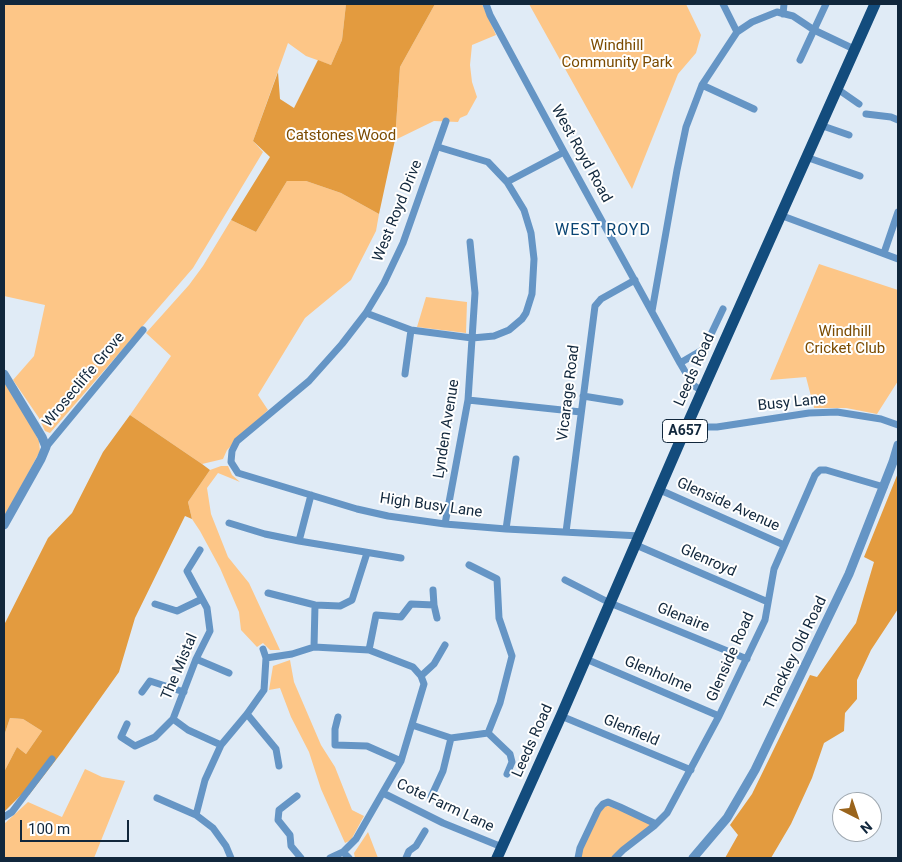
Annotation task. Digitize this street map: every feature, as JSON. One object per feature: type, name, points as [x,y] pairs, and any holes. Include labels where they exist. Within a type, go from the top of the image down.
[{"type":"main road","name":"Leeds Road","points":[[497,858],[836,88],[875,4]]},
{"type":"street","name":"West Royd Road","points":[[486,4],[490,15],[564,152],[680,363],[693,384],[702,392]]},
{"type":"street","points":[[723,4],[737,32]]},
{"type":"street","points":[[783,14],[784,4]]},
{"type":"street","points":[[800,60],[826,4]]},
{"type":"street","points":[[652,312],[676,170],[686,127],[702,85],[737,32],[768,14],[777,12],[793,16],[814,30],[854,49]]},
{"type":"street","points":[[702,85],[754,109]]},
{"type":"street","points":[[836,88],[860,104]]},
{"type":"street","points":[[866,114],[895,119]]},
{"type":"street","name":"West Royd Drive","points":[[231,462],[232,451],[237,441],[309,381],[342,344],[366,313],[384,283],[403,243],[446,121]]},
{"type":"street","points":[[820,125],[848,134]]},
{"type":"street","points":[[366,313],[412,330],[472,338],[494,336],[509,330],[526,313],[532,294],[534,260],[531,233],[524,210],[507,182],[488,162],[438,146]]},
{"type":"street","points":[[507,182],[564,152]]},
{"type":"street","points":[[806,157],[860,176]]},
{"type":"street","points":[[884,254],[898,212]]},
{"type":"street","points":[[780,215],[898,259]]},
{"type":"street","name":"Lynden Avenue","points":[[445,524],[468,400],[475,293],[470,242]]},
{"type":"street","name":"Vicarage Road","points":[[566,532],[595,306],[601,299],[635,280]]},
{"type":"street","points":[[680,363],[704,349],[723,310]]},
{"type":"street","name":"Wrosecliffe Grove","points":[[46,447],[143,330]]},
{"type":"street","points":[[405,374],[412,330]]},
{"type":"street","points":[[4,374],[42,437],[46,447],[4,526]]},
{"type":"street","points":[[583,396],[620,402]]},
{"type":"street","points":[[468,400],[581,412]]},
{"type":"street","name":"Busy Lane","points":[[688,423],[703,427],[717,427],[809,413],[837,412],[881,419],[898,425]]},
{"type":"street","name":"Thackley Old Road","points":[[693,858],[727,818],[755,770],[849,574],[884,487],[898,446]]},
{"type":"street","points":[[506,530],[516,459]]},
{"type":"street","name":"High Busy Lane","points":[[231,462],[238,474],[357,509],[388,516],[445,524],[506,530],[566,532],[638,541]]},
{"type":"street","name":"Glenside Road","points":[[615,858],[667,813],[691,770],[765,620],[774,569],[815,474],[820,470],[826,470],[884,487]]},
{"type":"street","name":"Glenside Avenue","points":[[660,490],[784,545]]},
{"type":"street","points":[[299,541],[311,495]]},
{"type":"street","points":[[228,523],[265,534],[299,541],[401,558]]},
{"type":"street","name":"Glenroyd","points":[[638,541],[768,602]]},
{"type":"street","name":"The Mistal","points":[[200,550],[187,571],[207,608],[210,631],[196,659],[173,719],[188,730],[221,745]]},
{"type":"street","points":[[268,593],[315,606],[340,606],[352,600],[367,553]]},
{"type":"street","points":[[469,565],[497,579],[499,618],[512,656],[500,703],[488,733]]},
{"type":"street","name":"Glenaire","points":[[565,580],[610,603],[746,659]]},
{"type":"street","points":[[433,590],[437,618]]},
{"type":"street","points":[[155,604],[177,611],[202,599]]},
{"type":"street","points":[[369,650],[376,615],[401,617],[411,604],[434,605]]},
{"type":"street","points":[[314,647],[315,606]]},
{"type":"street","points":[[266,658],[292,654],[314,647],[369,650],[413,667],[421,676],[434,664],[445,645]]},
{"type":"street","points":[[196,815],[206,780],[221,745],[264,690],[266,658],[262,649]]},
{"type":"street","points":[[196,659],[229,673]]},
{"type":"street","name":"Glenholme","points":[[586,659],[719,716]]},
{"type":"street","name":"Cote Farm Lane","points":[[421,676],[424,684],[401,761],[383,793],[443,823],[502,847]]},
{"type":"street","points":[[142,692],[150,681],[184,692]]},
{"type":"street","points":[[247,714],[276,749],[279,766]]},
{"type":"street","name":"Glenfield","points":[[561,716],[691,770]]},
{"type":"street","points":[[338,717],[335,745],[367,746],[401,761]]},
{"type":"street","points":[[128,724],[121,737],[135,746],[155,737],[173,719]]},
{"type":"street","points":[[412,726],[451,738],[488,733]]},
{"type":"street","points":[[488,733],[510,754],[512,762],[507,774]]},
{"type":"street","points":[[431,797],[442,771],[451,738]]},
{"type":"street","points":[[4,817],[12,812],[52,759]]},
{"type":"street","points":[[330,858],[343,852],[356,839],[383,793]]},
{"type":"street","points":[[297,796],[279,810],[278,820],[290,835],[291,846],[301,858]]},
{"type":"street","points":[[157,798],[196,815],[214,828],[226,846],[231,858]]},
{"type":"street","points":[[578,858],[580,848],[598,810],[603,804],[608,802],[656,824]]},
{"type":"street","points":[[406,858],[409,851],[416,846],[425,831]]},
{"type":"street","points":[[343,852],[349,858]]},
{"type":"green space","points":[[4,4],[346,4],[342,40],[331,65],[306,56],[288,43],[253,141],[263,152],[193,268],[50,433],[45,431],[39,418],[13,380],[34,356],[45,305],[4,296]]},
{"type":"green space","name":"Catstones Wood","points":[[346,4],[435,4],[400,67],[395,140],[379,214],[341,193],[306,181],[287,181],[256,232],[231,220],[270,157],[253,141],[278,72],[280,99],[294,108],[318,60],[331,65],[342,40]]},
{"type":"green space","points":[[435,4],[482,4],[496,35],[472,45],[470,65],[472,82],[477,97],[467,115],[460,118],[458,122],[434,121],[395,140],[400,67]]},
{"type":"green space","name":"Windhill Community Park","points":[[529,4],[686,4],[701,35],[696,53],[678,74],[632,189]]},
{"type":"green space","points":[[287,181],[306,181],[341,193],[379,214],[376,231],[351,280],[305,318],[258,395],[268,410],[227,450],[223,459],[202,464],[130,415],[171,356],[146,333],[189,285],[231,220],[256,232]]},
{"type":"green space","name":"Windhill Cricket Club","points":[[819,264],[898,290],[898,381],[877,414],[846,408],[814,408],[806,377],[770,380]]},
{"type":"green space","points":[[426,297],[467,302],[466,333],[417,327]]},
{"type":"green space","points":[[4,381],[21,407],[39,441],[40,451],[4,518]]},
{"type":"green space","points":[[130,415],[210,470],[188,502],[192,519],[185,516],[135,618],[119,672],[29,795],[23,793],[4,812],[4,772],[17,747],[26,754],[42,731],[23,719],[10,718],[4,736],[4,625],[48,538],[72,513],[103,452]]},
{"type":"green space","points":[[221,466],[228,466],[232,475],[240,482],[218,473],[207,488],[211,514],[228,557],[249,583],[280,650],[270,650],[263,643],[257,647],[241,630],[239,612],[220,568],[192,519],[188,502],[210,470]]},
{"type":"green space","points":[[898,473],[898,609],[871,650],[857,680],[857,699],[845,713],[844,731],[824,743],[812,778],[791,824],[771,858],[725,858],[738,835],[730,825],[752,794],[810,675],[817,677],[856,623],[874,562],[864,557]]},
{"type":"green space","points":[[290,660],[294,682],[321,745],[335,767],[352,810],[364,816],[351,840],[345,843],[321,789],[309,752],[291,717],[280,688],[269,690],[273,666]]},
{"type":"green space","points":[[10,718],[23,719],[42,731],[26,754],[17,747],[4,772],[4,736]]},
{"type":"green space","points":[[85,769],[102,777],[125,781],[94,858],[4,858],[4,824],[28,802],[62,817]]},
{"type":"green space","points":[[603,804],[656,824],[615,858],[578,858]]},
{"type":"green space","points":[[368,832],[378,858],[355,858],[354,853]]},
{"type":"district","name":"WEST ROYD","points":[[603,231]]}]
